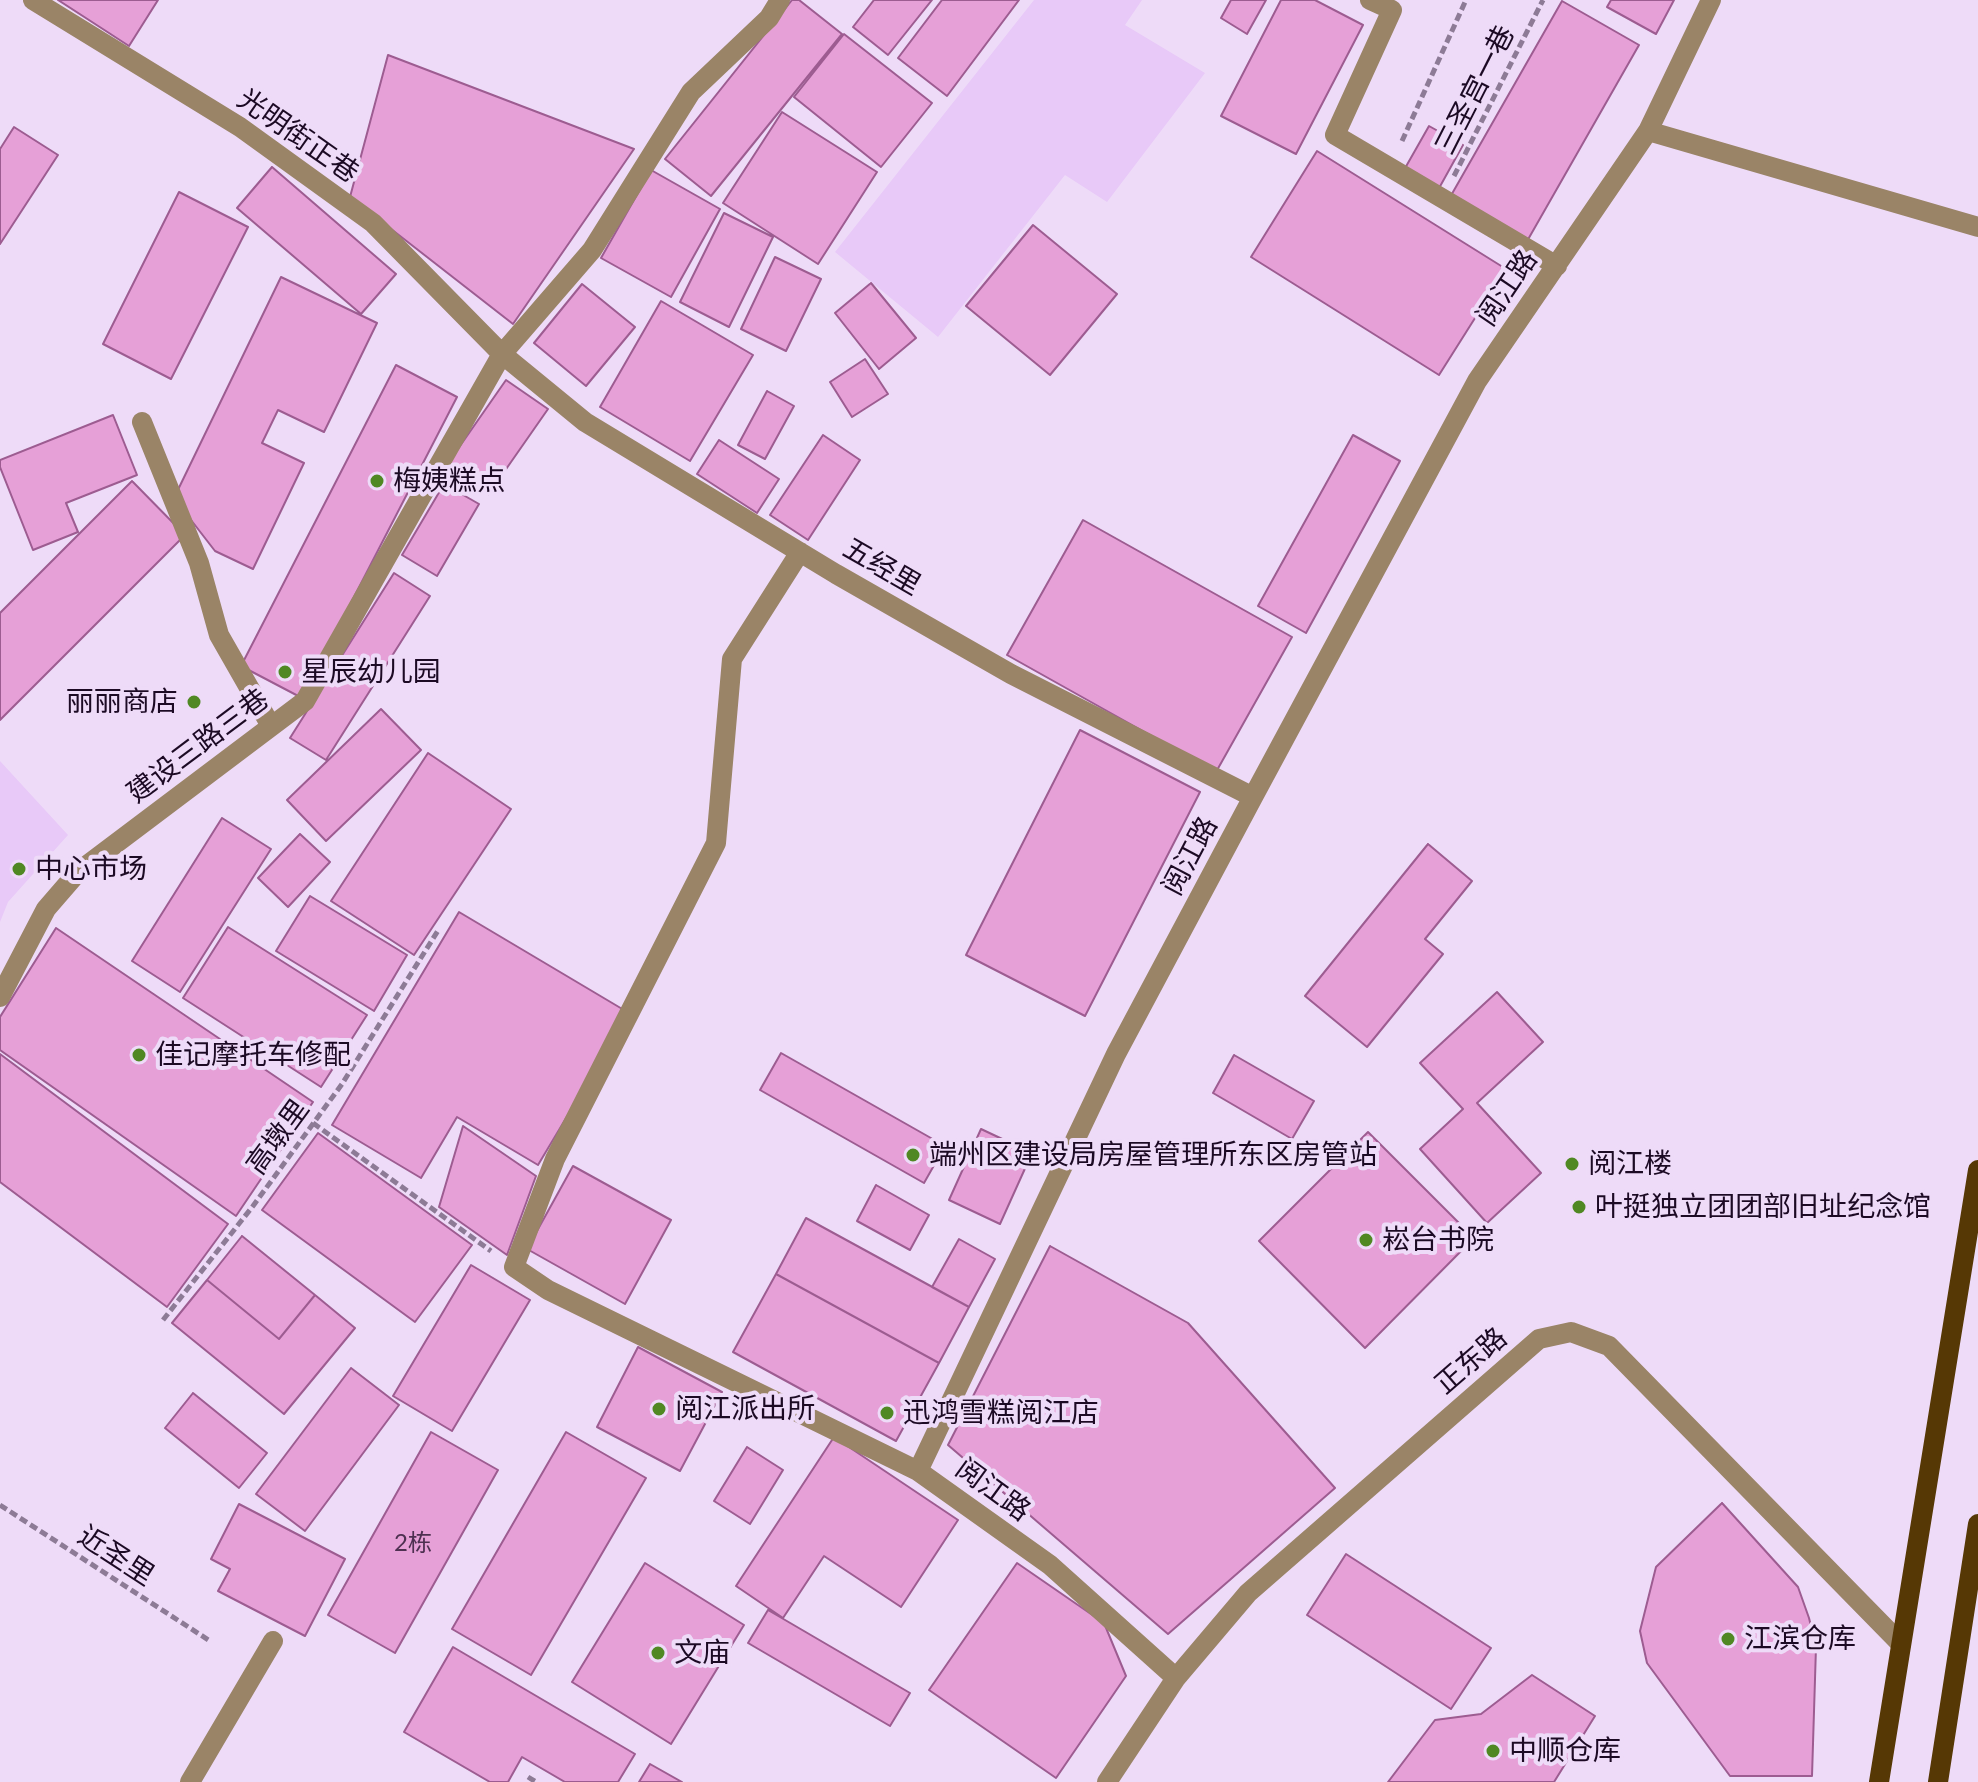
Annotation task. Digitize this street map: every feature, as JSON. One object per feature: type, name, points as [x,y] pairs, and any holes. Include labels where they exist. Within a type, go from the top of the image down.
[{"type":"main road","points":[[1879,1782],[1978,1170]]},
{"type":"main road","points":[[1938,1782],[1978,1524]]},
{"type":"street","name":"光明街正巷","points":[[33,0],[240,127],[373,223],[502,354]]},
{"type":"street","name":"建设三路三巷","points":[[0,997],[46,909],[78,872],[305,701],[502,354],[592,250],[691,92],[769,18],[780,0]]},
{"type":"street","points":[[1370,0],[1392,10],[1335,135],[1557,266]]},
{"type":"street","name":"阅江路","points":[[1176,1678],[1050,1565],[918,1471],[1116,1054],[1477,381],[1648,131],[1711,0]]},
{"type":"street","points":[[1648,131],[1978,227]]},
{"type":"street","name":"五经里","points":[[502,354],[585,422],[800,552],[1011,674],[1253,797]]},
{"type":"street","points":[[142,422],[199,563],[219,635],[271,726]]},
{"type":"street","points":[[800,552],[732,659],[716,843],[555,1159],[514,1267],[548,1290],[918,1471]]},
{"type":"street","name":"正东路","points":[[1107,1782],[1176,1678],[1248,1593],[1539,1339],[1571,1332],[1609,1346],[1901,1644]]},
{"type":"street","points":[[190,1782],[273,1641]]},
{"type":"path","points":[[1390,167],[1466,0]]},
{"type":"path","name":"三圣宫一巷","points":[[1443,199],[1543,0]]},
{"type":"path","name":"高墩里","points":[[163,1320],[342,1084],[439,929]]},
{"type":"path","points":[[313,1123],[514,1267]]},
{"type":"path","name":"近圣里","points":[[0,1505],[210,1641]]},
{"type":"path","points":[[528,1777],[536,1782]]},
{"type":"shaded area","points":[[1034,0],[1142,0],[1125,25],[1205,73],[1107,202],[1065,175],[938,337],[835,252]]},
{"type":"shaded area","name":"中心市场","points":[[0,761],[68,835],[8,902],[0,922]]},
{"type":"building","points":[[58,0],[158,0],[129,46]]},
{"type":"building","points":[[792,0],[799,0],[842,34],[711,196],[665,159]]},
{"type":"building","points":[[874,0],[932,0],[888,55],[853,27]]},
{"type":"building","points":[[942,0],[1019,0],[947,96],[898,58]]},
{"type":"building","points":[[1231,0],[1266,0],[1247,34],[1221,18]]},
{"type":"building","points":[[1281,0],[1315,0],[1363,25],[1296,154],[1221,116]]},
{"type":"building","points":[[1611,0],[1674,0],[1656,34],[1607,7]]},
{"type":"building","points":[[1562,1],[1639,45],[1526,243],[1449,199]]},
{"type":"building","points":[[844,34],[932,103],[881,167],[794,97]]},
{"type":"building","points":[[388,55],[634,149],[513,324],[350,197]]},
{"type":"building","points":[[782,112],[877,172],[818,264],[723,203]]},
{"type":"building","points":[[1429,126],[1463,145],[1438,190],[1404,170]]},
{"type":"building","points":[[14,127],[58,155],[0,244],[0,149]]},
{"type":"building","points":[[1317,151],[1506,269],[1439,375],[1251,257]]},
{"type":"building","points":[[272,167],[396,274],[361,314],[237,208]]},
{"type":"building","points":[[651,170],[720,209],[671,297],[601,258]]},
{"type":"building","points":[[179,192],[248,227],[171,379],[103,344]]},
{"type":"building","points":[[724,213],[773,237],[729,327],[680,302]]},
{"type":"building","points":[[1033,225],[1117,294],[1050,375],[966,306]]},
{"type":"building","points":[[775,257],[821,279],[786,351],[741,329]]},
{"type":"building","points":[[281,277],[377,323],[324,432],[278,410],[262,443],[304,463],[253,569],[215,551],[174,498]]},
{"type":"building","points":[[871,283],[916,338],[879,369],[835,313]]},
{"type":"building","points":[[582,284],[635,327],[586,386],[534,343]]},
{"type":"building","points":[[661,301],[753,355],[690,461],[600,407]]},
{"type":"building","points":[[865,359],[888,394],[852,417],[830,382]]},
{"type":"building","points":[[396,365],[457,397],[302,698],[241,666]]},
{"type":"building","points":[[506,380],[548,409],[488,495],[446,466]]},
{"type":"building","points":[[767,391],[794,406],[765,459],[738,445]]},
{"type":"building","points":[[113,415],[137,475],[66,503],[78,532],[33,550],[0,467],[0,460]]},
{"type":"building","points":[[823,435],[860,460],[808,540],[770,515]]},
{"type":"building","points":[[1353,435],[1400,461],[1306,633],[1258,606]]},
{"type":"building","points":[[719,440],[779,479],[757,513],[697,474]]},
{"type":"building","points":[[132,481],[185,535],[0,720],[0,613]]},
{"type":"building","points":[[444,484],[479,504],[437,576],[402,555]]},
{"type":"building","points":[[1083,520],[1292,637],[1216,772],[1007,655]]},
{"type":"building","points":[[394,573],[430,596],[326,760],[290,738]]},
{"type":"building","points":[[381,709],[421,750],[326,841],[287,800]]},
{"type":"building","points":[[1080,730],[1200,792],[1085,1016],[966,955]]},
{"type":"building","points":[[428,753],[511,809],[414,955],[331,901]]},
{"type":"building","points":[[222,818],[271,849],[180,992],[132,961]]},
{"type":"building","points":[[300,834],[330,862],[288,907],[258,878]]},
{"type":"building","points":[[1428,844],[1472,881],[1425,939],[1443,954],[1367,1047],[1305,996]]},
{"type":"building","points":[[310,896],[407,955],[374,1011],[276,951]]},
{"type":"building","points":[[459,912],[629,1013],[538,1165],[457,1117],[421,1178],[332,1125]]},
{"type":"building","points":[[228,927],[367,1015],[321,1087],[183,998]]},
{"type":"building","points":[[56,928],[313,1102],[236,1216],[0,1050],[0,1017]]},
{"type":"building","points":[[1497,992],[1543,1042],[1477,1103],[1541,1173],[1487,1223],[1420,1149],[1463,1109],[1420,1063]]},
{"type":"building","points":[[781,1053],[945,1146],[924,1183],[760,1090]]},
{"type":"building","points":[[0,1054],[228,1224],[167,1307],[0,1182]]},
{"type":"building","points":[[1234,1055],[1314,1101],[1292,1139],[1213,1093]]},
{"type":"building","points":[[463,1126],[536,1176],[507,1255],[439,1207]]},
{"type":"building","points":[[981,1129],[1032,1153],[1000,1224],[949,1200]]},
{"type":"building","name":"崧台书院","points":[[1368,1132],[1474,1238],[1365,1348],[1259,1241]]},
{"type":"building","points":[[318,1133],[472,1245],[415,1322],[262,1210]]},
{"type":"building","points":[[573,1166],[671,1220],[625,1304],[527,1249]]},
{"type":"building","points":[[876,1185],[929,1215],[910,1250],[857,1221]]},
{"type":"building","points":[[806,1218],[969,1307],[939,1363],[776,1274]]},
{"type":"building","points":[[242,1236],[315,1295],[279,1339],[207,1280]]},
{"type":"building","points":[[959,1239],[995,1259],[969,1307],[932,1287]]},
{"type":"building","points":[[1050,1246],[1188,1323],[1335,1488],[1168,1634],[948,1445]]},
{"type":"building","points":[[471,1265],[530,1300],[452,1431],[393,1396]]},
{"type":"building","points":[[776,1274],[939,1363],[896,1441],[733,1352]]},
{"type":"building","points":[[207,1280],[279,1339],[315,1295],[355,1328],[284,1414],[172,1323]]},
{"type":"building","name":"阅江派出所","points":[[638,1347],[722,1392],[680,1471],[597,1427]]},
{"type":"building","points":[[351,1368],[399,1405],[305,1531],[256,1494]]},
{"type":"building","points":[[193,1393],[267,1453],[239,1488],[165,1428]]},
{"type":"building","points":[[431,1432],[498,1470],[395,1653],[328,1615]]},
{"type":"building","points":[[566,1432],[646,1478],[531,1675],[452,1629]]},
{"type":"building","points":[[834,1437],[958,1520],[901,1607],[824,1556],[783,1618],[736,1586]]},
{"type":"building","points":[[747,1447],[783,1470],[750,1524],[714,1501]]},
{"type":"building","name":"江滨仓库","points":[[1722,1503],[1798,1587],[1809,1618],[1816,1647],[1812,1776],[1730,1776],[1647,1663],[1640,1631],[1656,1567]]},
{"type":"building","points":[[239,1504],[345,1559],[305,1636],[218,1591],[230,1569],[211,1559]]},
{"type":"building","points":[[1346,1554],[1491,1648],[1451,1709],[1307,1615]]},
{"type":"building","name":"文庙","points":[[645,1563],[744,1625],[671,1744],[572,1682]]},
{"type":"building","points":[[1017,1563],[1104,1623],[1126,1676],[1056,1778],[929,1690]]},
{"type":"building","points":[[768,1610],[910,1693],[890,1726],[748,1643]]},
{"type":"building","points":[[453,1647],[635,1754],[618,1782],[565,1782],[522,1757],[508,1782],[490,1782],[404,1732]]},
{"type":"building","name":"中顺仓库","points":[[1532,1675],[1595,1716],[1554,1782],[1388,1782],[1435,1720],[1481,1714]]},
{"type":"building","points":[[650,1764],[682,1782],[639,1782]]},
{"type":"place","name":"梅姨糕点","points":[[377,481]]},
{"type":"place","name":"星辰幼儿园","points":[[285,672]]},
{"type":"place","name":"丽丽商店","points":[[194,702]]},
{"type":"place","name":"中心市场","points":[[19,869]]},
{"type":"place","name":"佳记摩托车修配","points":[[139,1055]]},
{"type":"place","name":"端州区建设局房屋管理所东区房管站","points":[[913,1155]]},
{"type":"place","name":"阅江楼","points":[[1572,1164]]},
{"type":"place","name":"叶挺独立团团部旧址纪念馆","points":[[1579,1207]]},
{"type":"place","name":"崧台书院","points":[[1366,1240]]},
{"type":"place","name":"阅江派出所","points":[[659,1409]]},
{"type":"place","name":"迅鸿雪糕阅江店","points":[[887,1413]]},
{"type":"place","name":"江滨仓库","points":[[1728,1639]]},
{"type":"place","name":"文庙","points":[[658,1653]]},
{"type":"place","name":"中顺仓库","points":[[1493,1751]]}]
